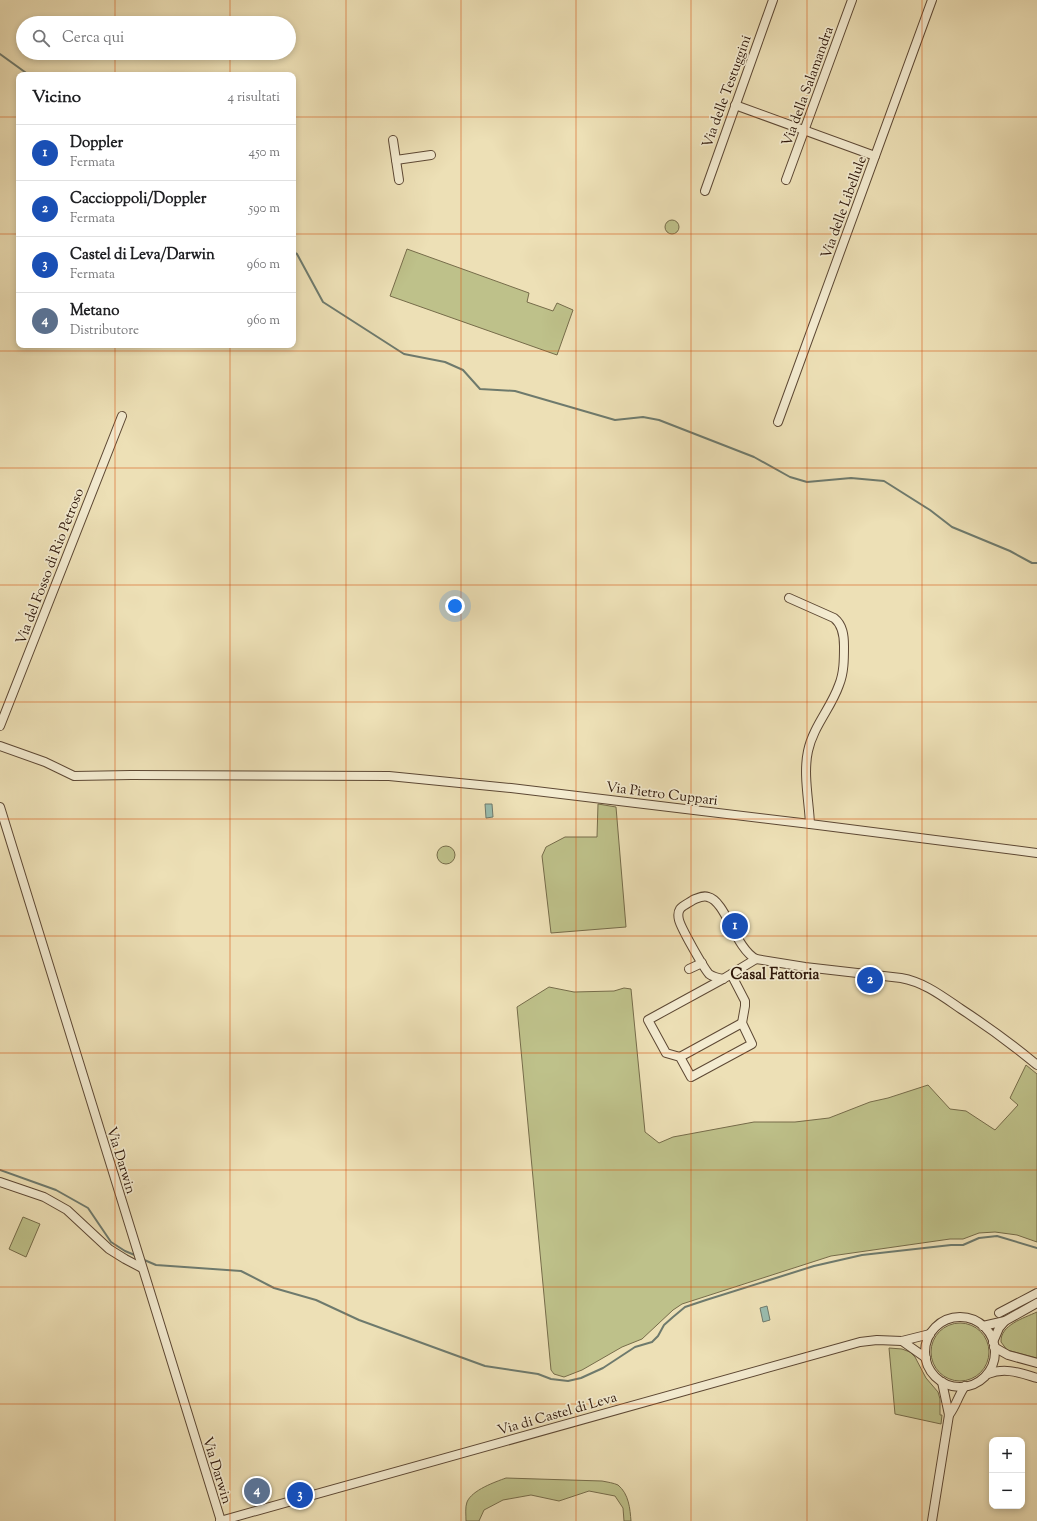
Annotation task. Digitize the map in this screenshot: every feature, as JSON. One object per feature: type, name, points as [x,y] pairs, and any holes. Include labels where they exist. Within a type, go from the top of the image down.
[{"type":"street","name":"Via delle Testuggini","points":[[705,191],[773,0]]},
{"type":"street","name":"Via della Salamandra","points":[[786,180],[852,0]]},
{"type":"street","name":"Via delle Libellule","points":[[778,422],[932,0]]},
{"type":"street","points":[[735,105],[875,156]]},
{"type":"street","points":[[393,140],[399,180]]},
{"type":"street","points":[[396,160],[431,155]]},
{"type":"street","name":"Via del Fosso di Rio Petroso","points":[[0,726],[122,416]]},
{"type":"street","points":[[789,598],[834,618],[839,624],[843,636],[843,665],[840,683],[812,738],[808,753],[807,772],[810,824]]},
{"type":"street","name":"Via Pietro Cuppari","points":[[0,746],[45,762],[74,776],[389,776],[511,788],[1037,853]]},
{"type":"street","name":"Via Darwin","points":[[0,807],[221,1521]]},
{"type":"street","points":[[723,979],[716,978],[710,974],[681,927],[678,915],[679,910],[684,905],[704,896],[710,897],[717,903],[749,955],[756,958],[806,968],[902,978],[915,981],[932,989],[983,1024],[1013,1045],[1037,1065]]},
{"type":"street","points":[[742,1023],[680,1057],[666,1053],[648,1020],[723,979],[756,958]]},
{"type":"street","points":[[689,969],[702,962]]},
{"type":"street","points":[[680,1057],[691,1077],[752,1044],[742,1023],[745,1003],[731,974]]},
{"type":"street","points":[[0,1182],[44,1198],[67,1210],[109,1249],[142,1268]]},
{"type":"street","points":[[999,1313],[1037,1293]]},
{"type":"street","points":[[983,1326],[1005,1321],[1037,1303]]},
{"type":"street","points":[[1037,1363],[1003,1353],[994,1344],[983,1326],[968,1318],[955,1318],[943,1322],[930,1334],[926,1346],[926,1358],[931,1372],[942,1382],[954,1386],[964,1386],[975,1383],[988,1374],[1005,1370],[1037,1378]]},
{"type":"street","points":[[988,1374],[994,1361],[994,1344],[999,1328],[1005,1321]]},
{"type":"street","name":"Via di Castel di Leva","points":[[221,1521],[860,1342],[877,1340],[902,1341],[930,1334]]},
{"type":"street","points":[[902,1341],[926,1358]]},
{"type":"street","points":[[932,1521],[949,1415],[942,1382]]},
{"type":"street","points":[[949,1415],[954,1408],[958,1395],[964,1386]]},
{"type":"green space","points":[[672,220],[677,222],[679,227],[677,232],[672,234],[667,232],[665,227],[667,222]]},
{"type":"green space","points":[[407,249],[529,293],[527,302],[553,311],[557,303],[573,310],[557,355],[390,296]]},
{"type":"green space","points":[[598,804],[616,807],[626,927],[551,933],[542,856],[546,847],[565,837],[597,837]]},
{"type":"green space","points":[[446,846],[452,849],[455,855],[452,861],[446,864],[440,861],[437,855],[440,849]]},
{"type":"green space","points":[[549,987],[574,992],[614,991],[624,988],[631,989],[645,1132],[659,1143],[673,1137],[754,1122],[795,1122],[829,1118],[870,1102],[888,1098],[928,1085],[950,1109],[966,1111],[995,1130],[1018,1105],[1010,1098],[1026,1065],[1037,1074],[1037,1242],[1017,1235],[995,1232],[979,1233],[963,1239],[950,1239],[831,1256],[682,1304],[673,1310],[642,1339],[622,1347],[582,1370],[564,1377],[554,1374],[551,1370],[517,1007]]},
{"type":"green space","points":[[23,1217],[40,1224],[26,1257],[9,1249]]},
{"type":"green space","points":[[1037,1312],[1037,1358],[1007,1350],[1001,1342],[1004,1331],[1014,1323]]},
{"type":"green space","points":[[954,1323],[966,1323],[976,1327],[985,1336],[989,1346],[989,1358],[981,1373],[966,1381],[954,1381],[944,1377],[935,1368],[931,1358],[931,1346],[935,1336],[944,1327]]},
{"type":"green space","points":[[889,1348],[902,1349],[910,1352],[915,1357],[926,1378],[938,1392],[940,1399],[940,1415],[942,1415],[941,1424],[895,1414]]},
{"type":"green space","points":[[506,1478],[602,1481],[616,1484],[622,1489],[627,1497],[631,1521],[624,1521],[623,1508],[615,1496],[589,1491],[559,1501],[531,1495],[503,1500],[484,1510],[479,1521],[466,1521],[466,1506],[470,1498],[484,1487]]},
{"type":"shaded area","points":[[485,804],[492,804],[493,817],[486,818]]},
{"type":"shaded area","points":[[767,1306],[770,1320],[763,1322],[760,1308]]},
{"type":"waterway","points":[[0,54],[25,72]]},
{"type":"waterway","points":[[296,254],[323,302],[404,354],[445,362],[463,370],[480,389],[515,391],[615,420],[643,417],[659,420],[754,457],[790,477],[807,482],[851,478],[884,481],[930,510],[952,527],[1010,551],[1032,563],[1037,563]]},
{"type":"waterway","points":[[0,1170],[56,1190],[88,1208],[111,1242],[125,1251],[137,1256]]},
{"type":"waterway","points":[[142,1259],[156,1265],[241,1271],[274,1288],[316,1300],[359,1320],[485,1366],[538,1374],[551,1379],[568,1381],[581,1378],[603,1368],[635,1347],[652,1342],[658,1336],[664,1325],[685,1307],[814,1266],[862,1255],[963,1245],[979,1238],[997,1236],[1037,1248]]},
{"type":"place","name":"Doppler","points":[[735,926]]},
{"type":"place","name":"Caccioppoli/Doppler","points":[[870,980]]},
{"type":"place","name":"Metano","points":[[257,1491]]},
{"type":"place","name":"Castel di Leva/Darwin","points":[[300,1495]]},
{"type":"district","name":"Casal Fattoria","points":[[775,974]]}]
